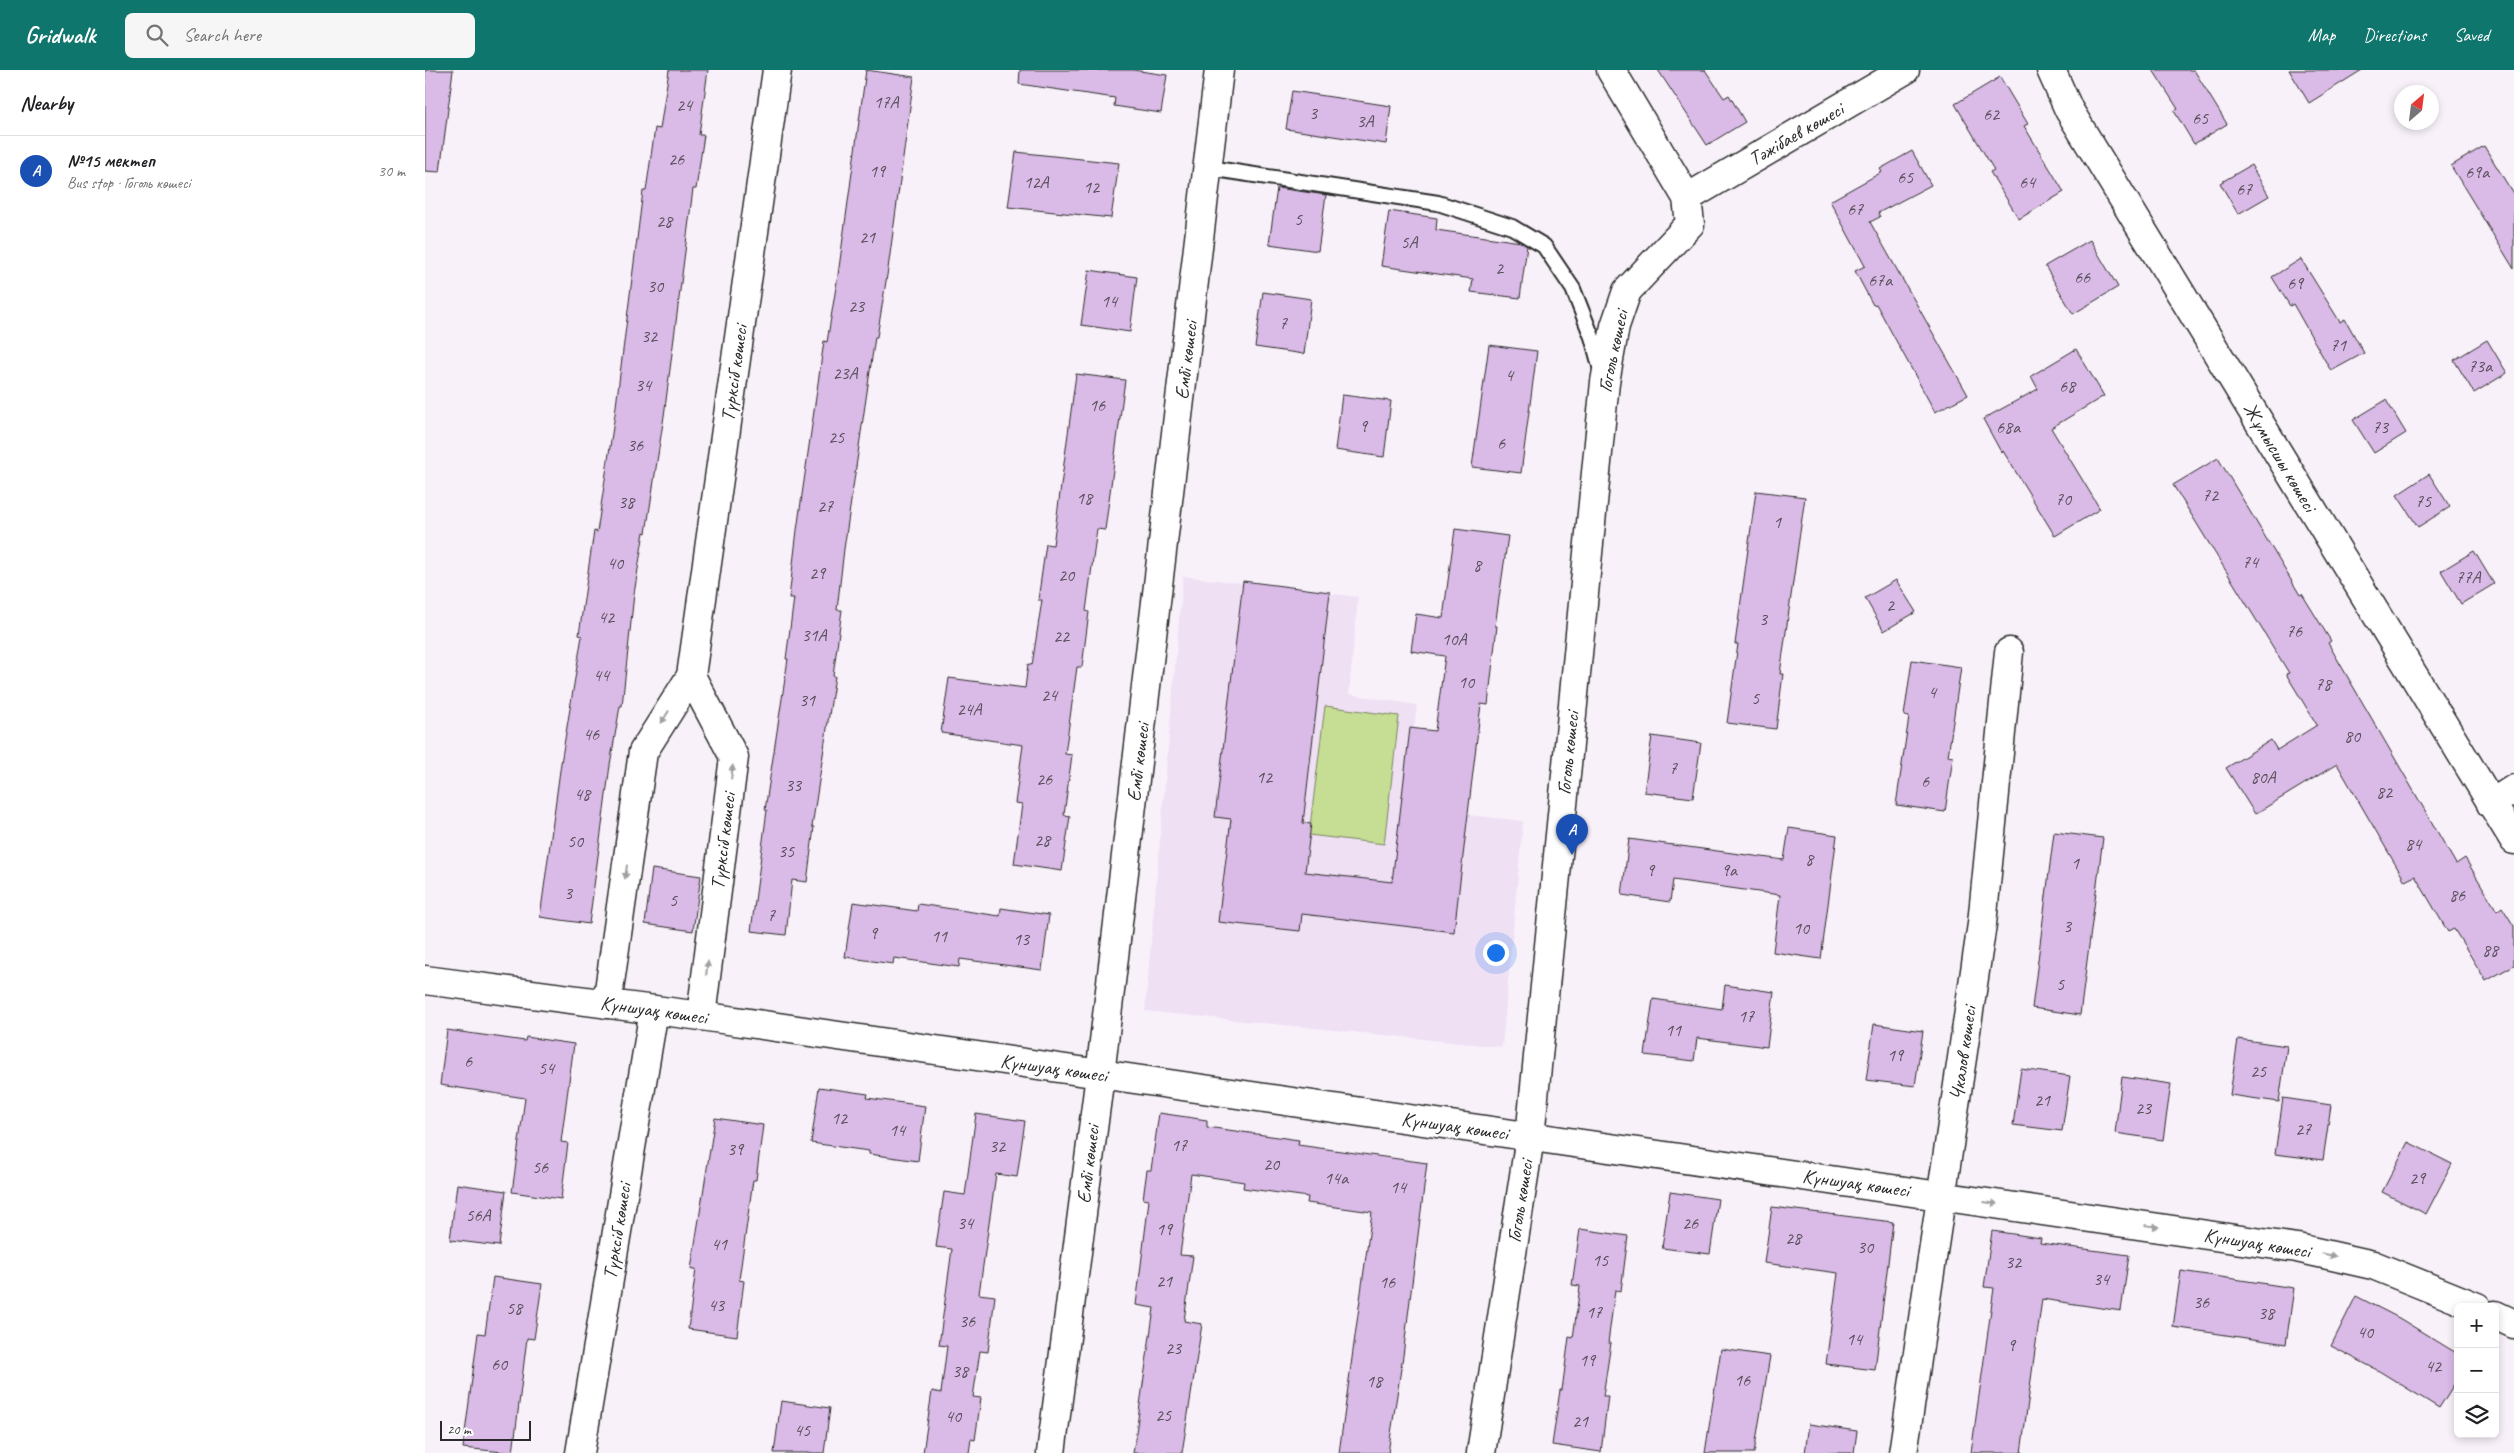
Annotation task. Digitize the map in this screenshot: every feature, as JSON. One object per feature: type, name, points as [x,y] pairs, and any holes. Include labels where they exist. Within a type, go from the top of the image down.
[{"type":"street","name":"Түрксіб көшесі","points":[[607,1004],[643,752],[691,676],[777,70]]},
{"type":"street","name":"Ембі көшесі","points":[[1051,1453],[1100,1075],[1209,168],[1219,70]]},
{"type":"street","points":[[1611,70],[1689,211]]},
{"type":"street","name":"Тәжібаев көшесі","points":[[1689,211],[1905,70]]},
{"type":"street","name":"Жұмысшы көшесі","points":[[2051,70],[2069,110],[2514,840]]},
{"type":"street","name":"Гоголь көшесі","points":[[1481,1453],[1530,1137],[1605,382],[1615,326],[1627,291],[1689,211]]},
{"type":"street","name":"Чкалов көшесі","points":[[1903,1453],[1943,1196],[1982,924],[2009,652]]},
{"type":"street","name":"Түрксіб көшесі","points":[[691,676],[734,757],[701,1016]]},
{"type":"street","points":[[2491,804],[2514,789]]},
{"type":"street","name":"Күншуақ көшесі","points":[[425,980],[701,1016],[2297,1248],[2373,1265],[2467,1303]]},
{"type":"street","name":"Түрксіб көшесі","points":[[580,1453],[654,1010]]},
{"type":"street","points":[[2499,1317],[2514,1324]]},
{"type":"lane","points":[[1209,168],[1438,203],[1511,227],[1544,246],[1573,289],[1592,337],[1605,382]]},
{"type":"shaded area","points":[[1183,576],[1358,597],[1349,694],[1417,705],[1404,808],[1523,821],[1502,1047],[1145,1011]]},
{"type":"green space","points":[[1325,706],[1399,716],[1384,844],[1309,835]]},
{"type":"building","points":[[425,70],[453,70],[440,172],[425,171]]},
{"type":"building","points":[[669,70],[708,70],[699,135],[704,135],[696,189],[693,189],[664,416],[646,533],[644,532],[634,594],[622,706],[620,706],[610,765],[589,924],[540,917],[561,763],[582,636],[579,635],[594,531],[597,532],[615,414],[643,191],[646,191],[655,128],[660,129]]},
{"type":"building","points":[[866,70],[914,77],[888,269],[877,337],[875,337],[844,549],[837,610],[842,610],[833,676],[835,676],[812,827],[814,827],[807,882],[792,880],[786,935],[751,931],[767,810],[765,810],[788,659],[786,659],[794,598],[789,598],[797,530],[824,341],[827,342],[838,275]]},
{"type":"building","points":[[1020,70],[1133,70],[1167,75],[1161,113],[1114,106],[1115,98],[1019,84]]},
{"type":"building","points":[[1658,70],[1705,70],[1724,98],[1729,95],[1745,122],[1707,145]]},
{"type":"building","points":[[2153,70],[2194,70],[2227,124],[2194,144],[2174,111],[2178,109]]},
{"type":"building","points":[[2289,70],[2362,70],[2309,103]]},
{"type":"building","points":[[2000,77],[2028,124],[2024,126],[2064,192],[2019,219],[1990,172],[1994,170],[1955,104]]},
{"type":"building","points":[[1292,91],[1391,106],[1386,144],[1286,129]]},
{"type":"building","points":[[2484,146],[2514,195],[2514,269],[2451,166]]},
{"type":"building","points":[[1912,151],[1931,185],[1878,213],[1880,217],[1870,222],[1968,395],[1935,412],[1876,304],[1873,305],[1855,271],[1865,266],[1830,201],[1882,172],[1880,169]]},
{"type":"building","points":[[1016,152],[1119,163],[1111,218],[1008,207]]},
{"type":"building","points":[[2251,165],[2269,196],[2238,214],[2220,183]]},
{"type":"building","points":[[1277,188],[1326,195],[1318,251],[1269,244]]},
{"type":"building","points":[[1389,211],[1437,218],[1436,230],[1521,242],[1527,246],[1520,298],[1471,292],[1473,279],[1381,266]]},
{"type":"building","points":[[2090,240],[2118,287],[2073,314],[2045,266]]},
{"type":"building","points":[[2301,259],[2340,322],[2345,319],[2364,353],[2331,371],[2293,304],[2290,306],[2272,277]]},
{"type":"building","points":[[1089,270],[1137,277],[1130,332],[1081,325]]},
{"type":"building","points":[[1263,292],[1311,299],[1304,354],[1255,347]]},
{"type":"building","points":[[2487,340],[2507,373],[2474,393],[2454,360]]},
{"type":"building","points":[[1489,345],[1537,351],[1521,473],[1472,467]]},
{"type":"building","points":[[2076,349],[2104,396],[2051,428],[2100,509],[2055,536],[2003,451],[2001,452],[1983,419],[2038,389],[2031,376]]},
{"type":"building","points":[[1076,374],[1125,380],[1105,530],[1097,529],[1086,611],[1089,612],[1082,667],[1077,667],[1065,754],[1072,755],[1064,815],[1070,816],[1062,871],[1014,864],[1022,804],[1015,803],[1023,745],[941,733],[949,678],[1025,688],[1028,664],[1032,665],[1042,600],[1038,600],[1046,544],[1053,545]]},
{"type":"building","points":[[1342,395],[1391,401],[1384,457],[1335,450]]},
{"type":"building","points":[[2386,400],[2406,433],[2374,453],[2353,420]]},
{"type":"building","points":[[2218,458],[2300,595],[2302,594],[2331,641],[2328,643],[2456,864],[2465,858],[2497,911],[2502,907],[2514,926],[2514,965],[2486,981],[2454,929],[2448,932],[2415,876],[2405,881],[2337,764],[2255,814],[2226,768],[2271,740],[2277,750],[2317,725],[2286,674],[2289,673],[2173,485]]},
{"type":"building","points":[[2429,474],[2450,507],[2418,527],[2397,495]]},
{"type":"building","points":[[1756,491],[1805,497],[1780,674],[1783,674],[1776,729],[1727,723],[1738,644],[1735,644]]},
{"type":"building","points":[[1455,529],[1508,536],[1495,626],[1497,626],[1488,705],[1481,704],[1454,932],[1302,914],[1300,931],[1218,922],[1231,819],[1215,817],[1243,581],[1330,592],[1303,823],[1311,824],[1305,872],[1392,882],[1410,728],[1435,731],[1445,656],[1411,651],[1416,614],[1443,618]]},
{"type":"building","points":[[2474,551],[2494,584],[2461,604],[2441,571]]},
{"type":"building","points":[[1896,580],[1916,612],[1884,631],[1865,598]]},
{"type":"building","points":[[1912,660],[1961,667],[1948,756],[1953,757],[1945,812],[1896,805],[1909,717],[1904,716]]},
{"type":"building","points":[[1652,736],[1701,743],[1693,798],[1644,792]]},
{"type":"building","points":[[1789,828],[1837,835],[1821,959],[1773,952],[1780,895],[1673,880],[1670,902],[1622,895],[1629,839],[1784,860]]},
{"type":"building","points":[[2054,832],[2103,838],[2080,1015],[2032,1008]]},
{"type":"building","points":[[652,869],[701,876],[693,931],[645,924]]},
{"type":"building","points":[[853,902],[917,911],[918,904],[1000,916],[1001,908],[1049,915],[1042,970],[960,959],[959,967],[894,958],[893,964],[845,957]]},
{"type":"building","points":[[1725,985],[1774,992],[1767,1047],[1697,1038],[1694,1061],[1645,1055],[1653,999],[1722,1009]]},
{"type":"building","points":[[1874,1024],[1923,1031],[1915,1086],[1866,1080]]},
{"type":"building","points":[[447,1030],[525,1041],[526,1037],[574,1044],[561,1142],[568,1143],[561,1199],[512,1192],[525,1098],[440,1085]]},
{"type":"building","points":[[2238,1039],[2287,1046],[2279,1102],[2230,1095]]},
{"type":"building","points":[[2021,1069],[2070,1076],[2062,1131],[2013,1125]]},
{"type":"building","points":[[2122,1077],[2171,1084],[2163,1140],[2115,1133]]},
{"type":"building","points":[[819,1087],[868,1094],[867,1098],[925,1106],[918,1161],[869,1154],[869,1151],[811,1143]]},
{"type":"building","points":[[2283,1098],[2331,1105],[2323,1160],[2275,1154]]},
{"type":"building","points":[[1159,1113],[1207,1120],[1207,1127],[1299,1140],[1298,1145],[1427,1163],[1403,1356],[1388,1453],[1339,1453],[1372,1212],[1307,1203],[1308,1197],[1243,1188],[1244,1182],[1191,1174],[1180,1255],[1193,1256],[1184,1321],[1202,1324],[1182,1453],[1133,1453],[1154,1308],[1136,1305],[1149,1200],[1143,1199],[1147,1170],[1151,1170]]},
{"type":"building","points":[[976,1114],[1025,1121],[1017,1177],[996,1174],[979,1294],[995,1296],[988,1352],[980,1351],[973,1397],[981,1398],[975,1440],[971,1439],[969,1453],[923,1453],[932,1391],[941,1393],[947,1346],[939,1345],[952,1249],[936,1247],[944,1192],[965,1195]]},
{"type":"building","points":[[715,1118],[763,1125],[739,1280],[744,1281],[737,1336],[688,1329],[696,1269],[691,1269]]},
{"type":"building","points":[[2408,1142],[2452,1164],[2426,1214],[2382,1192]]},
{"type":"building","points":[[457,1184],[506,1191],[499,1246],[450,1240]]},
{"type":"building","points":[[1670,1192],[1718,1199],[1710,1254],[1662,1248]]},
{"type":"building","points":[[1772,1207],[1893,1222],[1875,1370],[1826,1364],[1838,1273],[1764,1263]]},
{"type":"building","points":[[1580,1229],[1628,1236],[1621,1291],[1615,1290],[1608,1343],[1611,1343],[1603,1396],[1608,1396],[1601,1452],[1552,1445],[1569,1337],[1573,1338],[1580,1286],[1572,1285]]},
{"type":"building","points":[[1992,1231],[2041,1238],[2040,1243],[2129,1255],[2121,1311],[2042,1299],[2021,1453],[1971,1453],[1994,1288],[1984,1287]]},
{"type":"building","points":[[2181,1271],[2294,1288],[2286,1344],[2173,1327]]},
{"type":"building","points":[[493,1277],[542,1284],[534,1339],[527,1338],[513,1453],[463,1448],[478,1333],[485,1334]]},
{"type":"building","points":[[2356,1296],[2399,1318],[2454,1352],[2454,1384],[2439,1408],[2379,1371],[2331,1346]]},
{"type":"building","points":[[1721,1349],[1770,1356],[1754,1453],[1705,1453]]},
{"type":"building","points":[[781,1401],[830,1408],[824,1453],[774,1453]]},
{"type":"building","points":[[1809,1424],[1857,1431],[1854,1453],[1805,1453]]},
{"type":"place","name":"№15 мектеп","points":[[1572,855]]}]
